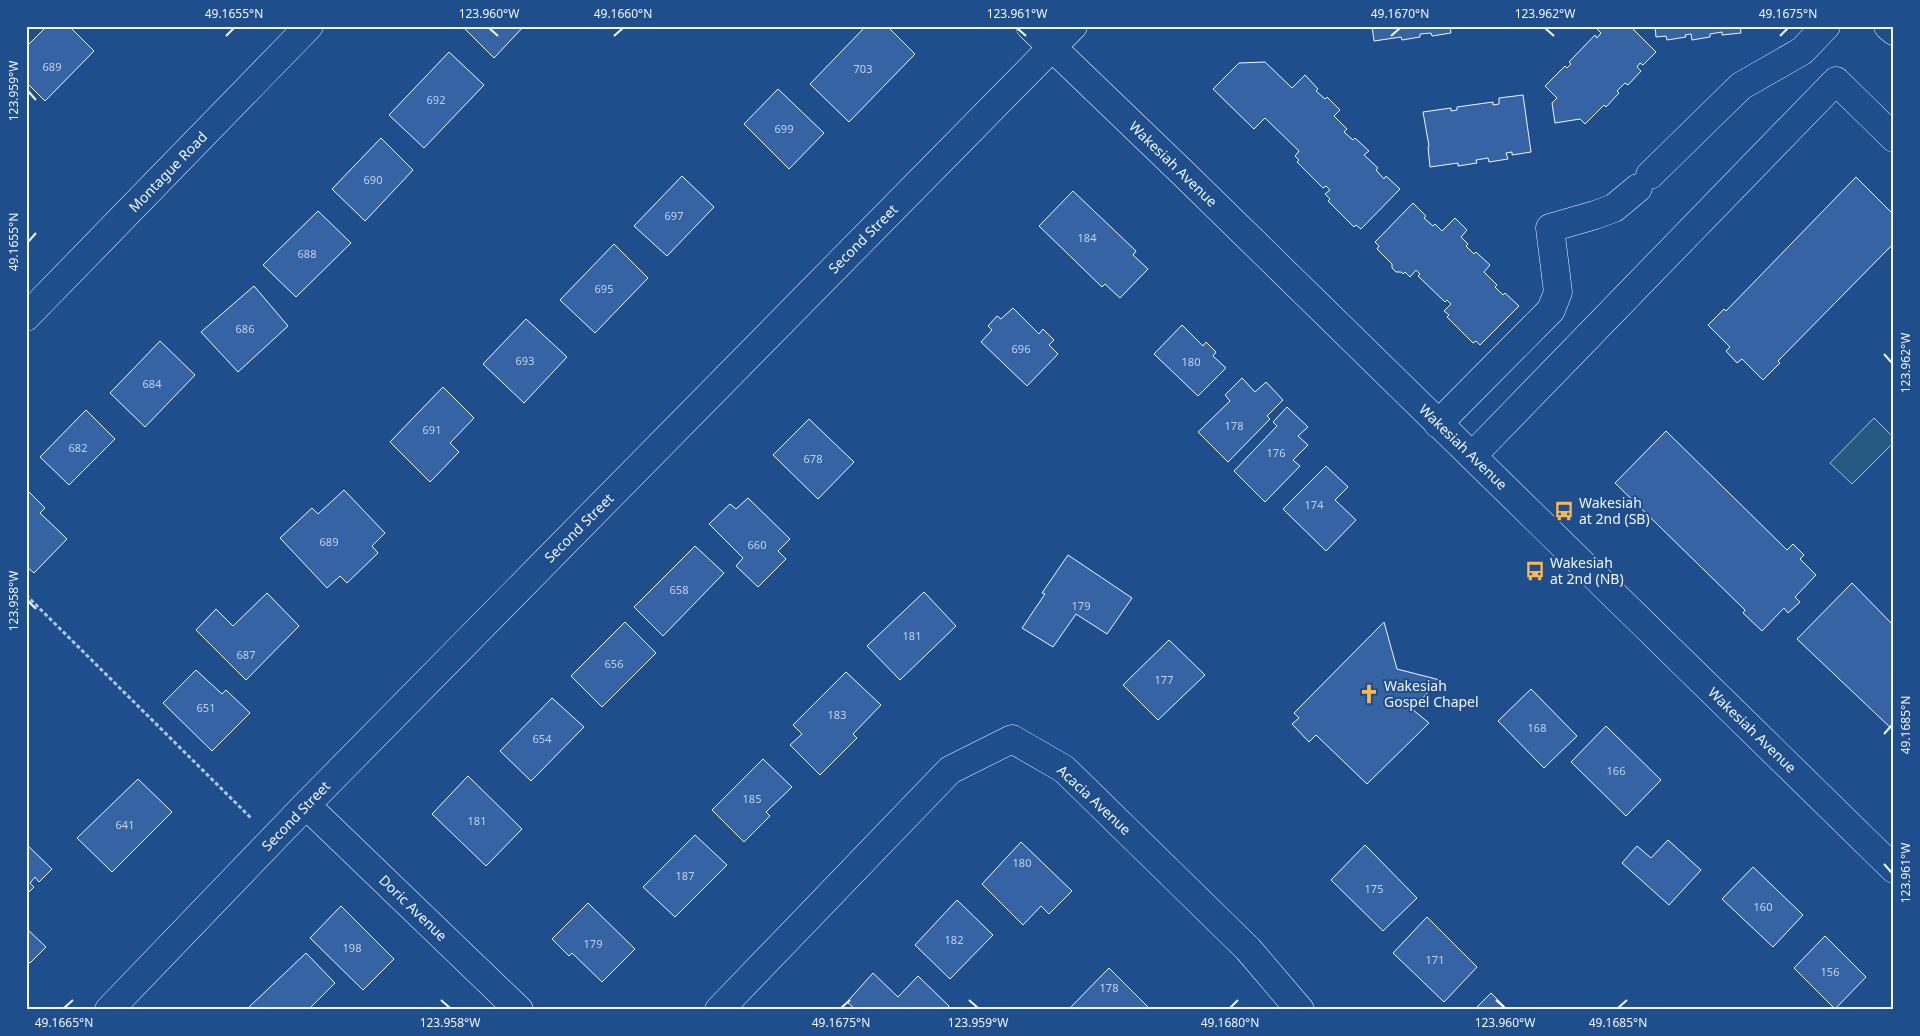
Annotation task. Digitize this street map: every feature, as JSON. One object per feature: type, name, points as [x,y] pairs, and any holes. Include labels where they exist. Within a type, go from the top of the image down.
[{"type":"street","name":"Montague Road","points":[[26,317],[309,26]]},
{"type":"street","name":"Wakesiah Avenue","points":[[1030,26],[1186,175],[1894,869]]},
{"type":"street","name":"Second Street","points":[[109,1010],[306,805],[1073,26]]},
{"type":"street","points":[[1438,424],[1550,310],[1558,292],[1550,228],[1614,208],[1741,86],[1802,51],[1826,26]]},
{"type":"street","points":[[1888,26],[1894,31]]},
{"type":"street","points":[[1472,456],[1836,81],[1894,138]]},
{"type":"street","name":"Acacia Avenue","points":[[719,1010],[950,770],[1012,739],[1064,769],[1248,950],[1300,1010]]},
{"type":"street","name":"Doric Avenue","points":[[306,805],[519,1010]]},
{"type":"path","points":[[26,595],[272,840]]},
{"type":"shaded area","points":[[1874,418],[1894,438],[1894,442],[1852,484],[1830,463]]},
{"type":"building","points":[[47,26],[69,26],[94,51],[45,101],[26,82],[26,47]]},
{"type":"building","points":[[462,26],[524,26],[494,58]]},
{"type":"building","points":[[866,26],[887,26],[915,54],[849,122],[810,84]]},
{"type":"building","points":[[1372,26],[1450,26],[1451,33],[1432,36],[1431,33],[1420,34],[1420,37],[1402,40],[1401,37],[1374,41]]},
{"type":"building","points":[[1599,26],[1630,26],[1656,52],[1643,65],[1640,63],[1637,67],[1641,71],[1628,85],[1625,83],[1617,91],[1619,93],[1606,107],[1604,105],[1585,124],[1580,119],[1555,123],[1552,103],[1557,98],[1545,86],[1565,66],[1567,68],[1571,64],[1569,62],[1595,35],[1597,38],[1601,33],[1597,29]]},
{"type":"building","points":[[1655,26],[1740,26],[1741,33],[1722,35],[1722,32],[1710,34],[1710,37],[1692,40],[1691,34],[1685,35],[1686,37],[1667,40],[1666,36],[1656,37]]},
{"type":"building","points":[[449,52],[484,85],[424,148],[389,115]]},
{"type":"building","points":[[1265,62],[1292,88],[1305,75],[1318,89],[1316,91],[1325,99],[1327,97],[1340,110],[1334,116],[1347,129],[1344,132],[1353,140],[1355,138],[1369,151],[1364,155],[1378,168],[1376,170],[1384,179],[1386,176],[1400,189],[1361,229],[1356,225],[1354,227],[1328,201],[1330,199],[1325,194],[1330,190],[1326,186],[1323,188],[1297,162],[1299,160],[1295,156],[1299,151],[1265,118],[1254,129],[1213,89],[1239,63]]},
{"type":"building","points":[[778,89],[824,133],[789,169],[744,124]]},
{"type":"building","points":[[1523,95],[1531,152],[1512,155],[1512,152],[1506,153],[1508,159],[1489,162],[1488,158],[1476,160],[1477,163],[1458,166],[1458,163],[1430,167],[1429,146],[1423,112],[1451,108],[1451,111],[1457,110],[1457,107],[1493,102],[1493,105],[1499,104],[1499,98]]},
{"type":"building","points":[[381,138],[413,170],[365,221],[332,189]]},
{"type":"building","points":[[682,176],[714,207],[667,256],[634,226]]},
{"type":"building","points":[[1856,177],[1894,215],[1894,243],[1778,361],[1780,363],[1763,380],[1742,359],[1737,363],[1726,351],[1730,347],[1708,325],[1724,309],[1726,311]]},
{"type":"building","points":[[1073,191],[1136,251],[1133,255],[1148,269],[1120,298],[1105,284],[1102,287],[1039,226]]},
{"type":"building","points":[[1413,203],[1426,216],[1424,218],[1433,226],[1435,224],[1442,231],[1455,218],[1467,230],[1461,237],[1468,244],[1466,246],[1474,254],[1476,252],[1490,265],[1484,272],[1497,285],[1495,287],[1503,295],[1505,293],[1519,306],[1480,345],[1476,341],[1473,343],[1447,317],[1449,315],[1444,311],[1451,304],[1447,300],[1445,302],[1418,276],[1420,274],[1416,270],[1410,277],[1405,272],[1403,274],[1396,272],[1392,268],[1392,264],[1377,249],[1379,246],[1375,242]]},
{"type":"building","points":[[318,211],[351,243],[296,297],[263,265]]},
{"type":"building","points":[[614,244],[648,278],[595,333],[560,300]]},
{"type":"building","points":[[254,286],[288,326],[238,372],[201,332]]},
{"type":"building","points":[[1013,308],[1039,334],[1043,329],[1054,340],[1049,345],[1058,354],[1027,386],[981,342],[992,330],[988,326],[997,316],[1001,319]]},
{"type":"building","points":[[526,319],[567,357],[524,403],[483,364]]},
{"type":"building","points":[[1182,325],[1203,346],[1206,342],[1216,352],[1213,356],[1226,368],[1198,396],[1154,354]]},
{"type":"building","points":[[160,341],[195,375],[145,427],[110,393]]},
{"type":"building","points":[[1242,378],[1255,392],[1266,382],[1283,400],[1267,416],[1270,419],[1228,462],[1198,432],[1230,401],[1225,395]]},
{"type":"building","points":[[443,387],[474,418],[450,443],[459,452],[430,482],[390,442]]},
{"type":"building","points":[[1287,407],[1308,427],[1298,436],[1308,445],[1293,460],[1300,466],[1265,502],[1234,471],[1277,426],[1273,422]]},
{"type":"building","points":[[86,410],[115,439],[69,485],[40,457]]},
{"type":"building","points":[[809,419],[854,462],[818,499],[773,455]]},
{"type":"building","points":[[1666,431],[1787,550],[1793,544],[1804,555],[1800,559],[1816,575],[1795,597],[1800,602],[1788,613],[1784,608],[1762,631],[1743,613],[1745,610],[1615,483]]},
{"type":"building","points":[[1326,466],[1348,487],[1335,500],[1356,520],[1326,551],[1283,509]]},
{"type":"building","points":[[26,489],[45,508],[40,513],[67,539],[34,573],[26,566]]},
{"type":"building","points":[[344,490],[385,533],[372,546],[378,553],[347,583],[340,576],[327,588],[280,538],[312,508],[318,514]]},
{"type":"building","points":[[748,498],[790,539],[778,551],[786,559],[758,587],[736,566],[743,558],[709,524],[730,504],[736,509]]},
{"type":"building","points":[[695,546],[724,573],[663,636],[634,607]]},
{"type":"building","points":[[1068,555],[1132,598],[1107,634],[1076,614],[1053,647],[1022,628],[1045,594],[1042,593]]},
{"type":"building","points":[[1852,583],[1894,626],[1894,731],[1797,639]]},
{"type":"building","points":[[924,592],[956,626],[900,680],[867,646]]},
{"type":"building","points":[[267,593],[299,626],[246,680],[196,630],[216,609],[233,626]]},
{"type":"building","points":[[625,622],[656,653],[602,707],[571,676]]},
{"type":"building","name":"Wakesiah Gospel Chapel","points":[[1384,622],[1397,669],[1440,680],[1412,709],[1429,723],[1367,784],[1316,735],[1309,742],[1292,724],[1299,718],[1294,713]]},
{"type":"building","points":[[1169,640],[1205,675],[1158,720],[1123,685]]},
{"type":"building","points":[[196,670],[222,694],[226,690],[250,713],[212,751],[163,703]]},
{"type":"building","points":[[846,672],[881,705],[853,734],[857,738],[820,775],[790,745],[802,734],[793,725]]},
{"type":"building","points":[[1531,689],[1577,736],[1544,768],[1498,721]]},
{"type":"building","points":[[552,698],[584,727],[531,781],[500,751]]},
{"type":"building","points":[[1606,726],[1661,780],[1626,816],[1571,762]]},
{"type":"building","points":[[763,759],[792,787],[766,812],[770,816],[744,842],[712,810]]},
{"type":"building","points":[[468,776],[522,829],[486,866],[432,814]]},
{"type":"building","points":[[138,779],[172,812],[112,872],[77,838]]},
{"type":"building","points":[[695,835],[727,865],[675,917],[643,887]]},
{"type":"building","points":[[1668,840],[1701,870],[1669,905],[1622,863],[1637,846],[1651,858]]},
{"type":"building","points":[[1021,842],[1072,891],[1049,914],[1041,906],[1023,925],[982,884]]},
{"type":"building","points":[[26,844],[52,869],[39,882],[35,877],[30,883],[34,887],[26,895]]},
{"type":"building","points":[[1365,845],[1417,898],[1383,931],[1331,880]]},
{"type":"building","points":[[1753,867],[1803,915],[1773,947],[1722,899]]},
{"type":"building","points":[[957,900],[993,935],[950,979],[915,945]]},
{"type":"building","points":[[588,903],[635,949],[602,982],[572,953],[569,956],[552,939]]},
{"type":"building","points":[[341,906],[394,959],[363,990],[310,938]]},
{"type":"building","points":[[1427,917],[1477,967],[1444,1002],[1393,953]]},
{"type":"building","points":[[26,928],[46,947],[30,963],[28,961],[26,963]]},
{"type":"building","points":[[1825,936],[1866,977],[1835,1009],[1794,968]]},
{"type":"building","points":[[306,953],[335,983],[308,1010],[248,1008]]},
{"type":"building","points":[[1109,968],[1150,1009],[1068,1010]]},
{"type":"building","points":[[873,973],[898,997],[918,976],[949,1006],[946,1010],[856,1010],[847,1002]]},
{"type":"building","points":[[1491,993],[1508,1010],[1474,1010]]},
{"type":"place","name":"Wakesiah at 2nd (SB)","points":[[1564,511]]},
{"type":"place","name":"Wakesiah at 2nd (NB)","points":[[1535,571]]},
{"type":"place","name":"Wakesiah Gospel Chapel","points":[[1369,694]]}]
